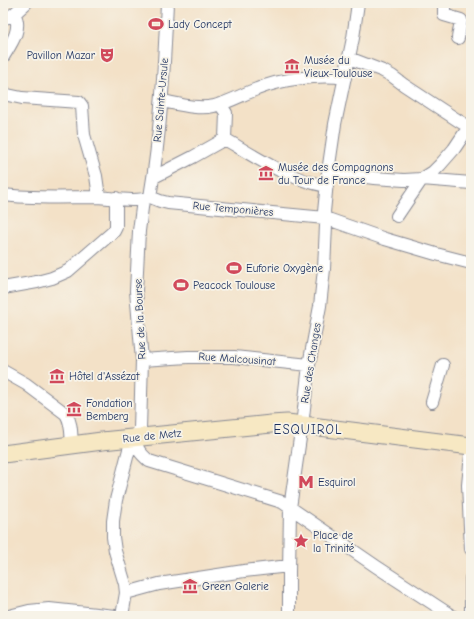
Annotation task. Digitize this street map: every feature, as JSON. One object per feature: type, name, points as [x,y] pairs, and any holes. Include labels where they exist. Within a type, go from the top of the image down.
[{"type":"street","points":[[3,57],[15,37],[17,29],[17,21],[7,15],[26,3]]},
{"type":"street","name":"Rue Sainte-Ursule","points":[[146,199],[154,177],[162,101],[167,3]]},
{"type":"street","name":"Rue des Changes","points":[[289,616],[290,508],[309,365],[320,306],[324,269],[326,226],[324,212],[328,172],[335,124],[353,38],[358,3]]},
{"type":"street","points":[[444,3],[444,15],[461,20],[458,38]]},
{"type":"street","points":[[349,58],[392,76],[459,121],[471,127],[434,172],[422,179],[397,216]]},
{"type":"street","points":[[162,101],[201,107],[214,106],[278,81],[310,77],[333,76],[344,78]]},
{"type":"street","points":[[3,94],[22,98],[79,102],[82,106],[84,135],[96,176],[99,198]]},
{"type":"street","points":[[220,104],[226,113],[225,139]]},
{"type":"street","points":[[154,177],[225,139]]},
{"type":"street","points":[[225,139],[281,172],[304,181],[327,186]]},
{"type":"street","points":[[328,172],[374,178],[404,180],[422,179],[471,183]]},
{"type":"street","name":"Rue Temponières","points":[[3,195],[146,199],[168,203],[325,218],[385,239],[471,263]]},
{"type":"street","points":[[3,288],[52,278],[68,271],[114,231],[116,226],[116,198]]},
{"type":"street","name":"Rue de la Bourse","points":[[126,593],[125,584],[114,551],[113,521],[116,500],[127,457],[140,429],[142,360],[136,291],[139,231],[146,199]]},
{"type":"street","name":"Rue Malcousinat","points":[[142,360],[209,356],[234,357],[309,365]]},
{"type":"street","points":[[432,402],[443,365]]},
{"type":"street","points":[[3,371],[26,384],[66,414],[70,419],[71,424],[72,445]]},
{"type":"street","name":"Rue de Metz","points":[[3,454],[135,438],[287,423],[471,446]]},
{"type":"street","points":[[135,438],[138,450],[150,461],[282,502],[452,616]]},
{"type":"street","points":[[471,454],[468,485],[471,549]]},
{"type":"street","points":[[122,616],[126,593],[159,584],[289,566]]},
{"type":"street","points":[[471,578],[471,616]]},
{"type":"street","points":[[9,616],[29,611],[49,609],[115,616]]},
{"type":"place","name":"Lady Concept","points":[[156,24]]},
{"type":"place","name":"Pavillon Mazar","points":[[107,55]]},
{"type":"place","name":"Musée du Vieux-Toulouse","points":[[292,66]]},
{"type":"place","name":"Musée des Compagnons du Tour de France","points":[[266,173]]},
{"type":"place","name":"Euforie Oxygène","points":[[234,268]]},
{"type":"place","name":"Peacock Toulouse","points":[[181,285]]},
{"type":"place","name":"Hôtel d'Assézat","points":[[57,376]]},
{"type":"place","name":"Fondation Bemberg","points":[[74,409]]},
{"type":"place","name":"Esquirol","points":[[306,482]]},
{"type":"place","name":"Place de la Trinité","points":[[301,541]]},
{"type":"place","name":"Green Galerie","points":[[190,586]]},
{"type":"district","name":"ESQUIROL","points":[[308,429]]}]
